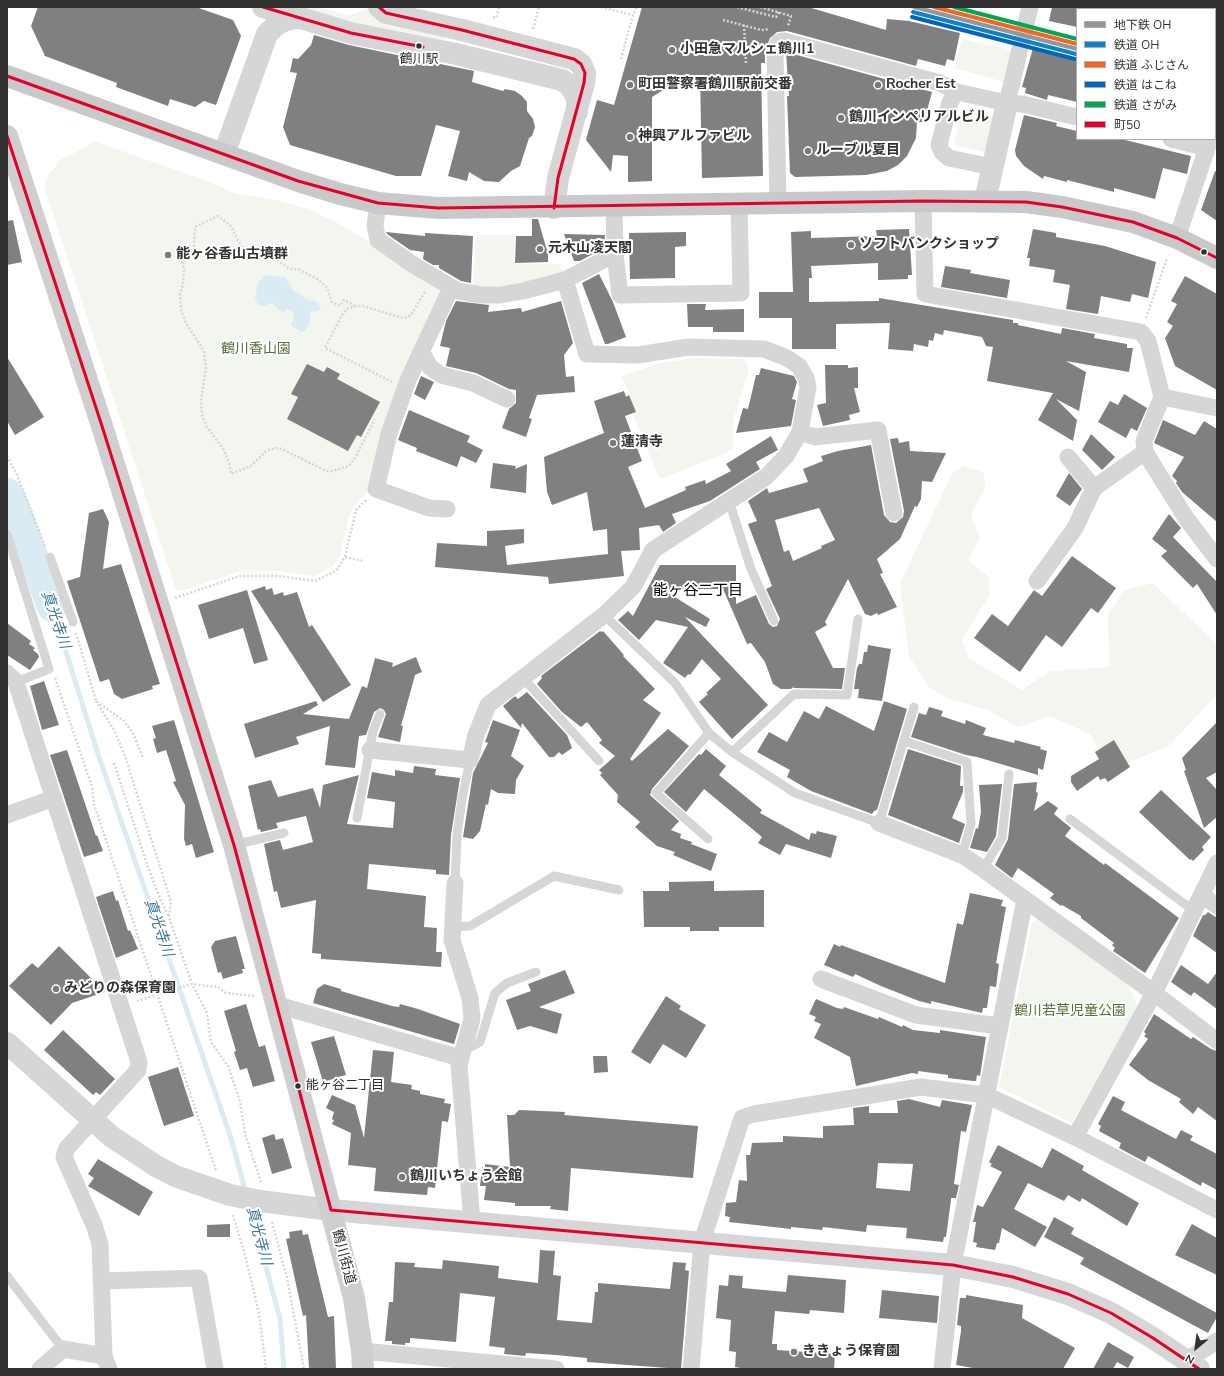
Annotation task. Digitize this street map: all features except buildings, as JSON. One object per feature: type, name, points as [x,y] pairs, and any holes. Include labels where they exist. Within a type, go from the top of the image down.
[{"type":"main road","points":[[7,76],[305,183],[378,203],[438,208],[554,208],[923,201],[1026,202],[1062,207],[1133,222],[1177,238],[1217,258]]},
{"type":"main road","name":"鶴川街道","points":[[7,136],[105,438],[234,845],[278,1005],[354,1298],[362,1360]]},
{"type":"street","points":[[254,7],[264,22],[267,34]]},
{"type":"street","points":[[263,7],[351,33],[456,54],[562,80],[569,85],[574,92],[577,100],[577,112]]},
{"type":"street","points":[[379,7],[386,13],[462,30],[574,59],[582,64],[585,73],[577,112],[558,178],[554,208]]},
{"type":"street","points":[[985,201],[1030,7]]},
{"type":"street","points":[[224,154],[267,34],[276,25],[286,20],[298,18]]},
{"type":"street","points":[[778,204],[775,51],[779,42],[784,41],[940,83],[949,86],[957,92],[1007,103],[1022,104],[1076,117]]},
{"type":"street","points":[[957,92],[950,102],[941,137],[939,145],[942,152],[949,158],[992,167]]},
{"type":"street","points":[[1177,238],[1208,143],[1180,140]]},
{"type":"street","points":[[923,201],[925,294],[1141,332],[1148,341],[1162,397],[1144,441],[1145,452],[1186,518],[1217,559]]},
{"type":"street","points":[[378,203],[375,226],[378,240],[451,288],[482,295],[524,291],[565,280],[615,254]]},
{"type":"street","points":[[614,207],[615,254],[620,295],[741,293],[738,204]]},
{"type":"street","points":[[370,750],[470,760],[476,735],[488,704],[604,615],[633,587],[653,550],[766,477],[786,456],[800,432],[808,387],[806,378],[799,366],[787,358],[764,349],[688,346],[654,354],[587,354],[565,280]]},
{"type":"street","points":[[447,509],[429,508],[376,489],[389,434],[408,380],[422,353],[451,288]]},
{"type":"street","points":[[422,353],[430,367],[441,375],[473,383],[507,399]]},
{"type":"street","points":[[1162,397],[1217,408]]},
{"type":"street","points":[[800,432],[815,437],[878,430],[894,513]]},
{"type":"street","points":[[1037,581],[1075,528],[1094,488],[1145,452]]},
{"type":"street","points":[[1068,457],[1094,488]]},
{"type":"street","points":[[11,677],[54,798],[139,1062],[138,1070],[67,1148],[64,1157],[100,1244],[106,1362],[63,1349],[40,1369]]},
{"type":"street","points":[[7,815],[54,798]]},
{"type":"street","points":[[879,823],[962,855],[983,868],[1217,1041]]},
{"type":"street","points":[[1075,1137],[1154,993],[1217,863]]},
{"type":"street","points":[[455,883],[452,940],[470,998],[472,1020],[461,1055],[472,1222]]},
{"type":"street","points":[[1202,895],[1217,906]]},
{"type":"street","points":[[942,1369],[953,1265],[1025,899]]},
{"type":"street","points":[[820,979],[916,1015],[1000,1026]]},
{"type":"street","points":[[278,1005],[461,1055]]},
{"type":"street","points":[[7,1043],[92,1120],[112,1136],[156,1166],[231,1204],[261,1194],[331,1210],[953,1265],[1013,1277],[1068,1294],[1111,1314],[1193,1364],[1217,1341]]},
{"type":"street","points":[[691,1369],[702,1242],[742,1118],[754,1114],[921,1087],[986,1095],[1075,1137],[1217,1210]]},
{"type":"street","points":[[101,1281],[199,1278],[215,1369]]},
{"type":"street","points":[[362,1360],[556,1369]]},
{"type":"lane","points":[[729,501],[751,569],[774,621]]},
{"type":"lane","points":[[7,534],[49,670],[11,677]]},
{"type":"lane","points":[[50,557],[73,622]]},
{"type":"lane","points":[[604,615],[675,683],[709,732],[732,752],[795,793],[879,823],[914,707]]},
{"type":"lane","points":[[732,752],[794,694],[847,696],[858,619]]},
{"type":"lane","points":[[522,677],[598,761]]},
{"type":"lane","points":[[357,818],[373,731],[380,714]]},
{"type":"lane","points":[[708,839],[656,794],[709,732]]},
{"type":"lane","points":[[904,741],[967,762],[971,824],[962,855]]},
{"type":"lane","points":[[455,883],[460,814],[470,760]]},
{"type":"lane","points":[[983,868],[1002,838],[1009,774]]},
{"type":"lane","points":[[1070,819],[1194,911]]},
{"type":"lane","points":[[234,845],[284,833]]},
{"type":"lane","points":[[453,927],[470,926],[554,876],[619,890]]},
{"type":"lane","points":[[461,1055],[480,1042],[495,993],[506,983],[536,972]]},
{"type":"lane","points":[[7,1276],[63,1349]]},
{"type":"path","points":[[496,18],[499,7]]},
{"type":"path","points":[[532,36],[539,7]]},
{"type":"path","points":[[602,7],[633,15]]},
{"type":"path","points":[[621,59],[633,15],[637,7]]},
{"type":"path","points":[[737,7],[776,17],[779,12]]},
{"type":"path","points":[[760,7],[791,16],[790,20]]},
{"type":"path","points":[[723,20],[760,30],[767,28],[773,30]]},
{"type":"path","points":[[744,25],[746,64]]},
{"type":"path","points":[[355,306],[344,300],[340,306],[332,302],[327,288],[319,280],[300,270],[288,268],[267,252],[248,250],[236,239],[228,222],[218,216],[195,227],[194,247],[188,254],[181,258],[184,269],[184,283],[180,295],[181,310],[186,324],[204,351],[206,368],[201,400],[202,415],[207,427],[224,450],[231,474],[251,466],[266,451],[276,448],[282,449],[326,471],[332,472],[349,466],[356,458],[376,418]]},
{"type":"path","points":[[1141,332],[1167,258]]},
{"type":"path","points":[[391,387],[394,383],[325,348],[347,309],[355,306],[363,306],[402,318],[408,318],[433,277]]},
{"type":"path","points":[[7,456],[17,475],[50,557]]},
{"type":"path","points":[[174,598],[240,576],[277,576],[315,580],[336,571],[345,557],[356,510],[376,489]]},
{"type":"path","points":[[345,557],[363,561]]},
{"type":"path","points":[[73,622],[96,701],[114,730],[125,756],[171,902],[169,917]]},
{"type":"path","points":[[55,679],[92,787],[94,804],[217,1176]]},
{"type":"path","points":[[96,701],[124,721],[133,733],[143,758]]},
{"type":"path","points":[[114,763],[148,867],[169,917],[192,984],[207,1013],[214,1047],[228,1066],[240,1101],[245,1134],[261,1194]]},
{"type":"path","points":[[122,1006],[192,984],[218,987],[226,993],[254,995],[278,1005]]},
{"type":"path","points":[[231,1204],[246,1255],[259,1313],[266,1369]]},
{"type":"path","points":[[272,1222],[287,1278],[304,1369]]},
{"type":"green space","points":[[298,7],[318,7],[347,15],[355,14],[367,8],[372,15],[387,25],[444,37],[444,40],[353,22]]},
{"type":"green space","points":[[962,39],[1011,50],[1004,82],[955,68]]},
{"type":"green space","points":[[963,108],[994,116],[985,152],[954,145]]},
{"type":"green space","name":"鶴川香山園","points":[[93,141],[205,180],[237,194],[272,199],[308,209],[336,222],[362,237],[444,293],[370,489],[354,506],[348,518],[340,556],[333,566],[315,576],[277,571],[237,572],[185,590],[176,590],[44,186],[47,177],[60,160],[84,148]]},
{"type":"green space","points":[[476,235],[514,235],[514,264],[561,264],[560,269],[566,272],[501,289],[473,287]]},
{"type":"green space","points":[[694,358],[744,359],[749,370],[733,421],[733,448],[722,455],[660,479],[633,414],[636,412],[622,376],[660,363]]},
{"type":"green space","points":[[964,466],[984,473],[985,488],[971,515],[980,538],[968,560],[989,577],[989,596],[962,639],[968,658],[1022,690],[1050,671],[1109,667],[1108,614],[1125,590],[1153,583],[1217,645],[1217,694],[1170,745],[1125,764],[1100,752],[1090,734],[1050,716],[1018,727],[985,709],[949,699],[929,687],[909,656],[900,583],[953,472]]},
{"type":"green space","name":"鶴川若草児童公園","points":[[1042,919],[1128,982],[1137,1006],[1072,1123],[999,1087],[1032,922]]},
{"type":"shaded area","points":[[265,275],[285,277],[293,290],[310,301],[314,300],[318,303],[321,310],[310,312],[310,321],[306,330],[301,332],[293,327],[291,324],[294,316],[292,311],[286,309],[283,313],[272,303],[264,306],[258,305],[255,298],[258,283]]},
{"type":"waterway","name":"真光寺川","points":[[7,493],[13,503],[52,607]]},
{"type":"waterway","name":"真光寺川","points":[[52,607],[98,754],[231,1138],[246,1193]]},
{"type":"waterway","name":"真光寺川","points":[[249,1204],[280,1319],[284,1369]]},
{"type":"metro line","name":"OH","points":[[914,7],[1076,49]]},
{"type":"rail line","name":"ふじさん","points":[[934,7],[1076,44]]},
{"type":"rail line","name":"さがみ","points":[[954,7],[1076,39]]},
{"type":"rail line","name":"OH","points":[[913,12],[1076,54]]},
{"type":"rail line","name":"はこね","points":[[912,17],[1075,59]]},
{"type":"transit line","name":"町50","points":[[263,7],[351,33],[423,47]]},
{"type":"transit line","name":"町50","points":[[379,7],[386,13],[462,30],[574,59],[581,64],[585,73],[584,83],[558,178],[554,208]]},
{"type":"transit line","name":"町50","points":[[7,76],[298,181],[378,203],[438,208],[923,201],[1026,202],[1062,207],[1133,222],[1177,238],[1217,258]]},
{"type":"transit line","name":"町50","points":[[7,136],[101,423],[234,845],[331,1210],[953,1265],[1013,1277],[1068,1294],[1111,1313],[1153,1338],[1199,1369]]},
{"type":"place","name":"鶴川駅","points":[[419,46]]},
{"type":"place","name":"小田急マルシェ鶴川1","points":[[672,50]]},
{"type":"place","name":"町田警察署鶴川駅前交番","points":[[630,85]]},
{"type":"place","name":"Rocher Est","points":[[878,85]]},
{"type":"place","name":"鶴川インペリアルビル","points":[[841,118]]},
{"type":"place","name":"神興アルファビル","points":[[630,137]]},
{"type":"place","name":"ルーブル夏目","points":[[808,151]]},
{"type":"place","name":"ソフトバンクショップ","points":[[851,245]]},
{"type":"place","name":"元木山凌天閣","points":[[540,249]]},
{"type":"place","name":"能ヶ谷香山古墳群","points":[[168,255]]},
{"type":"place","name":"蓮清寺","points":[[613,443]]},
{"type":"place","name":"みどりの森保育園","points":[[56,989]]},
{"type":"place","name":"能ヶ谷二丁目","points":[[298,1086]]},
{"type":"place","name":"鶴川いちょう会館","points":[[402,1177]]},
{"type":"place","name":"ききょう保育園","points":[[794,1352]]},
{"type":"district","name":"能ヶ谷二丁目","points":[[698,591]]}]
